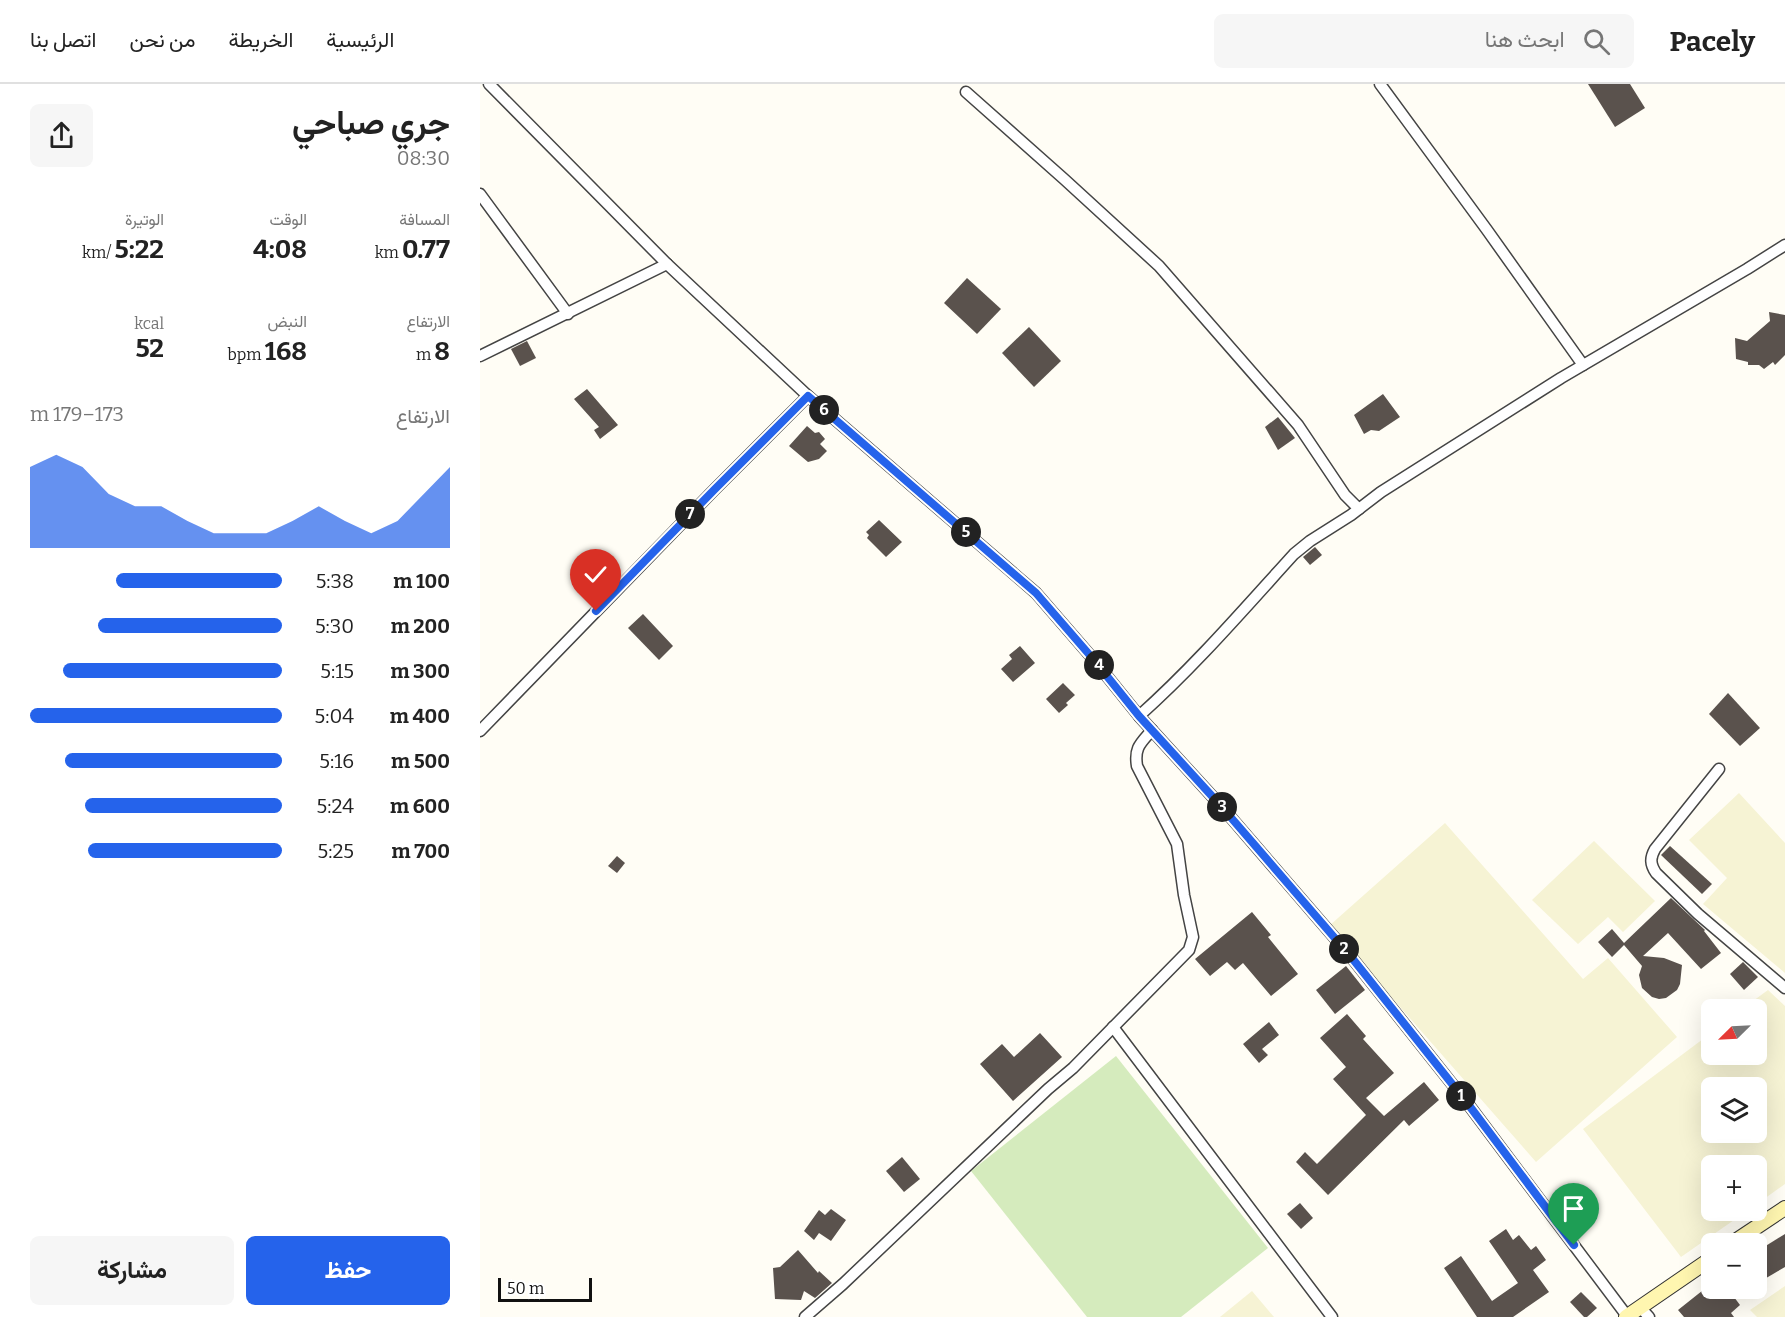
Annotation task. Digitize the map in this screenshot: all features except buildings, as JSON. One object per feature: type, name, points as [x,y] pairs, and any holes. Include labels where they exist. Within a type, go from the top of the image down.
[{"type":"street","points":[[489,84],[667,264],[808,396],[1036,593],[1139,716],[1221,806],[1352,958],[1468,1104],[1627,1317],[1644,1312],[1701,1267]]},
{"type":"street","points":[[1380,84],[1583,365]]},
{"type":"street","points":[[966,92],[1159,266],[1298,426],[1346,495],[1359,509]]},
{"type":"street","points":[[480,194],[568,314]]},
{"type":"street","points":[[1139,716],[1192,664],[1294,554],[1311,541],[1381,492],[1583,365],[1785,245]]},
{"type":"street","points":[[480,356],[667,264]]},
{"type":"street","points":[[480,731],[808,396]]},
{"type":"street","points":[[805,1317],[1073,1068],[1189,950],[1192,938],[1177,844],[1137,766],[1135,754],[1139,745],[1152,730]]},
{"type":"street","points":[[1719,770],[1655,849],[1651,856],[1652,866],[1661,878],[1698,914],[1785,988]]},
{"type":"street","points":[[1113,1027],[1332,1317]]},
{"type":"street","points":[[1748,1233],[1785,1208]]},
{"type":"shaded area","points":[[1739,793],[1785,843],[1785,973],[1703,904],[1727,878],[1689,840]]},
{"type":"shaded area","points":[[1445,823],[1583,979],[1608,958],[1677,1037],[1536,1162],[1329,926]]},
{"type":"shaded area","points":[[1594,841],[1655,901],[1623,932],[1608,917],[1578,944],[1532,900]]},
{"type":"shaded area","points":[[1768,990],[1785,1006],[1785,1184],[1767,1197],[1767,1155],[1701,1155],[1701,1221],[1733,1221],[1715,1233],[1701,1233],[1701,1243],[1681,1257],[1583,1129],[1701,1040],[1701,1065],[1767,1065],[1767,999],[1756,999]]},
{"type":"shaded area","points":[[1785,1286],[1785,1317],[1757,1317],[1750,1310]]},
{"type":"shaded area","points":[[1252,1291],[1274,1317],[1220,1317]]},
{"type":"green space","points":[[1116,1056],[1268,1248],[1181,1317],[1087,1317],[971,1171]]},
{"type":"route","points":[[596,611],[808,396],[1036,593],[1139,716],[1221,806],[1352,958],[1468,1104],[1574,1245]]}]
